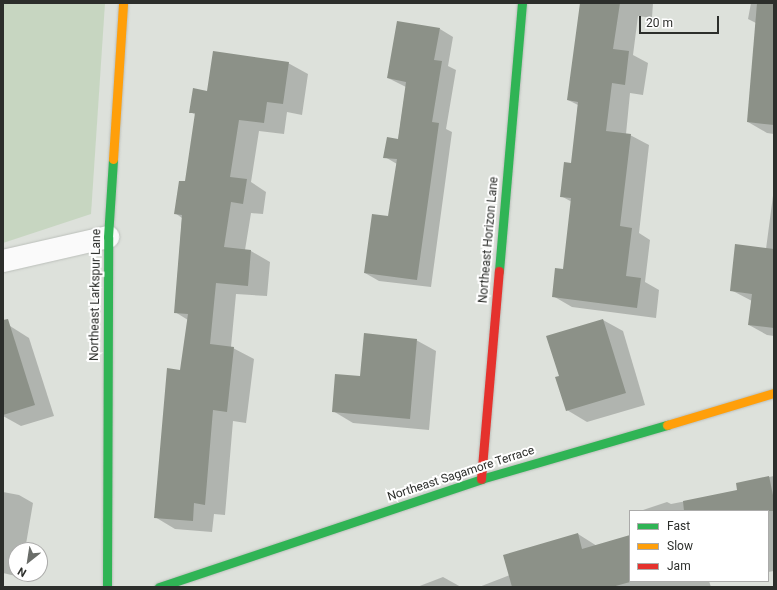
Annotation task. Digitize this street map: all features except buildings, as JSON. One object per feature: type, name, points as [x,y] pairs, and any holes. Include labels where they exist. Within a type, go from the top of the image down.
[{"type":"street","name":"Northeast Larkspur Lane","points":[[107,587],[108,237],[123,3]]},
{"type":"street","name":"Northeast Horizon Lane","points":[[481,479],[522,3]]},
{"type":"street","points":[[3,261],[108,237]]},
{"type":"street","name":"Northeast Sagamore Terrace","points":[[159,587],[481,479],[774,393]]},
{"type":"green space","points":[[3,3],[105,3],[91,214],[3,243]]},
{"type":"traffic: fast","points":[[499,271],[522,3]]},
{"type":"traffic: fast","points":[[107,587],[108,237],[113,159]]},
{"type":"traffic: fast","points":[[159,587],[481,479],[667,425]]},
{"type":"traffic: slow","points":[[113,159],[123,3]]},
{"type":"traffic: slow","points":[[667,425],[774,393]]},
{"type":"traffic: jam","points":[[481,479],[499,271]]}]
